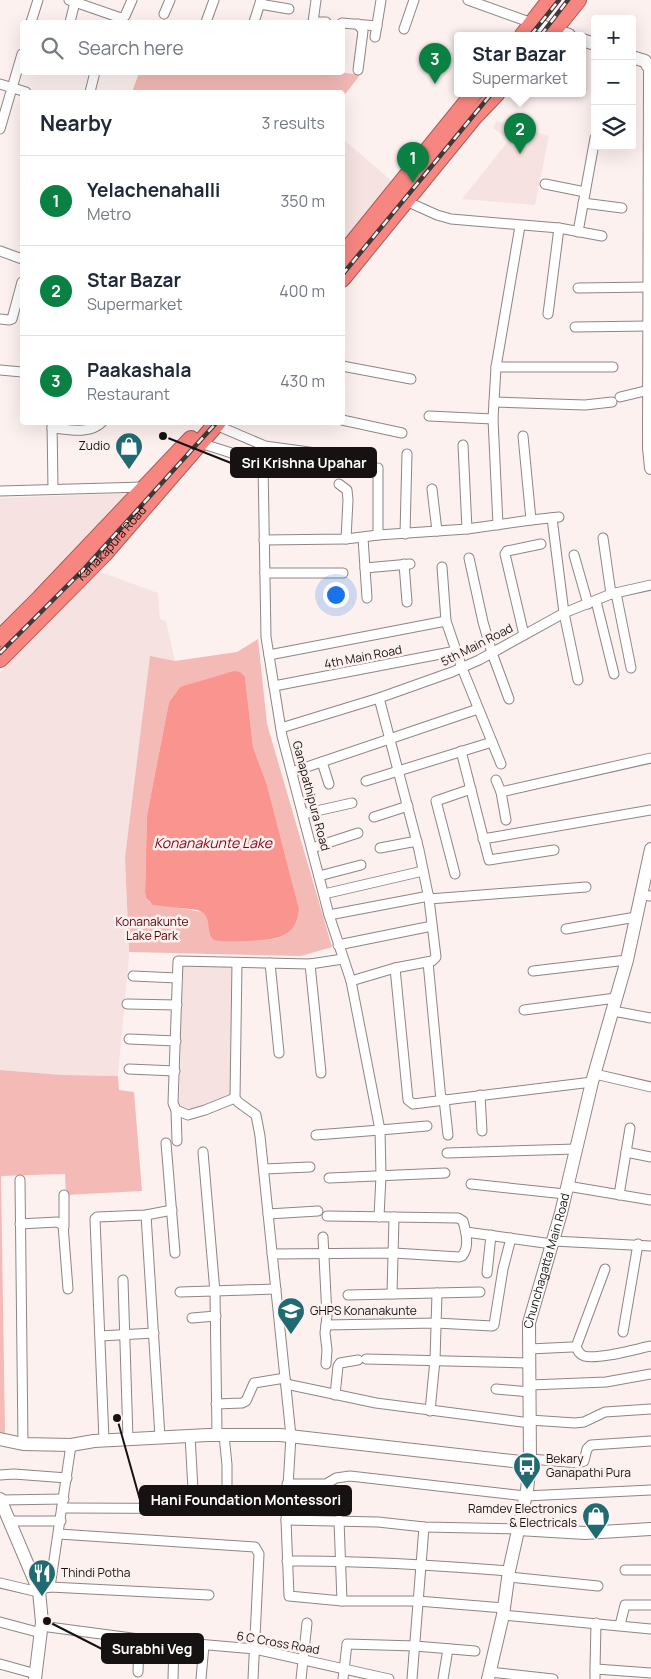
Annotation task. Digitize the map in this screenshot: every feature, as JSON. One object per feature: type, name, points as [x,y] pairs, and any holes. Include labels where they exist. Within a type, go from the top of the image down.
[{"type":"highway","points":[[528,29],[550,0]]},
{"type":"highway","points":[[559,32],[578,0]]},
{"type":"highway","points":[[345,252],[471,97]]},
{"type":"highway","points":[[345,275],[493,97]]},
{"type":"highway","name":"Kanakapura Road","points":[[0,659],[104,554],[151,491],[212,425]]},
{"type":"highway","name":"Kanakapura Road","points":[[0,638],[200,443],[213,425]]},
{"type":"street","points":[[32,20],[38,0]]},
{"type":"street","points":[[70,20],[72,1],[110,19],[125,16],[131,0]]},
{"type":"street","points":[[164,14],[170,0]]},
{"type":"street","points":[[207,20],[214,0]]},
{"type":"street","points":[[314,20],[316,0]]},
{"type":"street","points":[[375,37],[381,0]]},
{"type":"street","points":[[404,29],[414,0]]},
{"type":"street","points":[[468,0],[528,29],[546,32]]},
{"type":"street","points":[[255,20],[260,2],[289,9]]},
{"type":"street","points":[[345,24],[377,26]]},
{"type":"street","points":[[358,24],[363,32],[358,70]]},
{"type":"street","points":[[636,58],[650,65],[649,448],[651,468]]},
{"type":"street","points":[[0,129],[20,62]]},
{"type":"street","points":[[90,90],[94,75]]},
{"type":"street","points":[[0,84],[20,90]]},
{"type":"street","points":[[578,232],[593,150]]},
{"type":"street","points":[[545,184],[585,192]]},
{"type":"street","points":[[406,201],[451,219],[558,228],[602,236]]},
{"type":"street","points":[[583,203],[622,208]]},
{"type":"street","points":[[498,525],[492,419],[496,367],[520,226]]},
{"type":"street","points":[[548,314],[558,228]]},
{"type":"street","points":[[0,251],[20,258]]},
{"type":"street","points":[[578,288],[650,287]]},
{"type":"street","points":[[0,319],[12,319],[20,289]]},
{"type":"street","points":[[575,327],[649,326]]},
{"type":"street","points":[[345,367],[411,379]]},
{"type":"street","points":[[496,367],[613,367]]},
{"type":"street","points":[[0,370],[20,372]]},
{"type":"street","points":[[494,402],[585,405],[616,399],[650,384]]},
{"type":"street","points":[[429,416],[492,419]]},
{"type":"street","points":[[345,421],[402,433]]},
{"type":"street","points":[[52,489],[52,425],[85,430],[99,425]]},
{"type":"street","points":[[218,425],[264,446],[316,453]]},
{"type":"street","points":[[523,436],[531,520]]},
{"type":"street","name":"Ganapathipura Road","points":[[200,443],[262,464],[266,637],[281,728],[338,945],[351,981],[380,1130],[381,1176],[379,1217]]},
{"type":"street","points":[[462,445],[467,529]]},
{"type":"street","points":[[405,534],[407,454]]},
{"type":"street","points":[[378,468],[378,535]]},
{"type":"street","points":[[339,484],[347,490],[346,539]]},
{"type":"street","points":[[0,491],[52,489],[151,491]]},
{"type":"street","points":[[432,489],[437,531]]},
{"type":"street","points":[[264,540],[363,538],[378,535],[467,529],[556,518],[564,613],[578,680]]},
{"type":"street","points":[[363,538],[366,598]]},
{"type":"street","points":[[603,538],[631,668]]},
{"type":"street","points":[[524,635],[505,554],[507,551],[541,544]]},
{"type":"street","points":[[574,555],[592,603],[614,674]]},
{"type":"street","points":[[469,558],[483,622],[509,699]]},
{"type":"street","points":[[365,568],[407,564],[408,602]]},
{"type":"street","points":[[442,568],[446,621],[462,668],[501,764]]},
{"type":"street","points":[[265,573],[343,573]]},
{"type":"street","name":"5th Main Road","points":[[281,728],[379,698],[462,668],[564,613],[614,594],[651,585]]},
{"type":"street","points":[[269,655],[446,621]]},
{"type":"street","name":"4th Main Road","points":[[274,686],[456,651]]},
{"type":"street","points":[[351,981],[395,968],[432,961],[436,957],[429,897],[417,841],[379,698]]},
{"type":"street","points":[[292,772],[478,709]]},
{"type":"street","points":[[366,781],[492,742]]},
{"type":"street","points":[[461,751],[489,860],[554,850]]},
{"type":"street","points":[[501,792],[651,758]]},
{"type":"street","points":[[322,762],[329,784]]},
{"type":"street","points":[[496,780],[501,792],[506,820]]},
{"type":"street","points":[[455,874],[436,801],[471,789]]},
{"type":"street","points":[[303,814],[352,803]]},
{"type":"street","points":[[374,817],[408,806]]},
{"type":"street","points":[[483,840],[651,810]]},
{"type":"street","points":[[312,848],[358,833]]},
{"type":"street","points":[[380,848],[417,841]]},
{"type":"street","name":"Chunchagatta Main Road","points":[[489,1676],[503,1612],[530,1461],[529,1323],[566,1190],[593,1078],[627,960],[636,917],[646,896],[651,849]]},
{"type":"street","points":[[319,876],[362,865]]},
{"type":"street","points":[[324,894],[423,870]]},
{"type":"street","points":[[330,915],[429,897],[586,887]]},
{"type":"street","points":[[566,928],[636,917]]},
{"type":"street","points":[[338,945],[432,926]]},
{"type":"street","points":[[177,1141],[174,1103],[177,963],[179,960],[310,964],[343,959]]},
{"type":"street","points":[[533,971],[627,960]]},
{"type":"street","points":[[428,962],[448,1135]]},
{"type":"street","points":[[237,963],[235,1098],[256,1115],[258,1121],[291,1436],[286,1509],[289,1596],[342,1600],[418,1602],[651,1629]]},
{"type":"street","points":[[270,963],[280,1052]]},
{"type":"street","points":[[310,964],[321,1073]]},
{"type":"street","points":[[395,968],[408,1100],[413,1104],[593,1078],[651,1087]]},
{"type":"street","points":[[134,976],[177,978]]},
{"type":"street","points":[[524,1010],[616,998]]},
{"type":"street","points":[[127,1004],[176,1005]]},
{"type":"street","points":[[613,1011],[651,1018]]},
{"type":"street","points":[[129,1039],[176,1041]]},
{"type":"street","points":[[129,1069],[175,1071]]},
{"type":"street","points":[[480,1095],[482,1130]]},
{"type":"street","points":[[176,1110],[188,1115],[235,1098]]},
{"type":"street","points":[[316,1135],[427,1126]]},
{"type":"street","points":[[619,1195],[630,1128]]},
{"type":"street","points":[[166,1143],[175,1253]]},
{"type":"street","points":[[448,1153],[576,1149]]},
{"type":"street","points":[[203,1152],[215,1292],[216,1404],[227,1465],[227,1508]]},
{"type":"street","points":[[626,1152],[651,1157]]},
{"type":"street","points":[[264,1169],[310,1167]]},
{"type":"street","points":[[329,1178],[445,1173]]},
{"type":"street","points":[[20,1180],[23,1444]]},
{"type":"street","points":[[471,1184],[566,1190],[651,1200]]},
{"type":"street","points":[[64,1194],[68,1289]]},
{"type":"street","points":[[104,1440],[95,1219],[146,1215],[172,1210]]},
{"type":"street","points":[[268,1214],[318,1211]]},
{"type":"street","points":[[146,1215],[160,1437]]},
{"type":"street","points":[[272,1254],[394,1253],[462,1256],[466,1250],[466,1232],[463,1221],[458,1218],[327,1216]]},
{"type":"street","points":[[392,1294],[394,1217]]},
{"type":"street","points":[[20,1224],[57,1222],[62,1223],[64,1228]]},
{"type":"street","points":[[466,1232],[552,1243],[638,1244],[651,1246]]},
{"type":"street","points":[[487,1273],[491,1234]]},
{"type":"street","points":[[322,1237],[327,1316],[326,1364]]},
{"type":"street","points":[[326,1325],[436,1323],[492,1326],[494,1325],[503,1269],[511,1238]]},
{"type":"street","points":[[622,1332],[638,1244]]},
{"type":"street","points":[[576,1348],[605,1269]]},
{"type":"street","points":[[122,1280],[128,1439]]},
{"type":"street","points":[[180,1292],[276,1289]]},
{"type":"street","points":[[348,1295],[480,1292]]},
{"type":"street","points":[[430,1411],[435,1360],[437,1293]]},
{"type":"street","points":[[192,1318],[216,1316]]},
{"type":"street","points":[[100,1336],[154,1333]]},
{"type":"street","points":[[576,1348],[585,1356],[599,1356],[651,1346]]},
{"type":"street","points":[[529,1349],[576,1348]]},
{"type":"street","points":[[336,1395],[340,1363],[362,1360],[435,1360],[528,1364]]},
{"type":"street","points":[[496,1389],[606,1382],[651,1374]]},
{"type":"street","points":[[216,1404],[242,1403],[249,1398],[254,1383],[285,1381],[376,1404],[530,1422],[575,1423],[584,1422],[606,1412],[651,1409]]},
{"type":"street","points":[[0,1439],[23,1444],[71,1445],[104,1440],[220,1434],[291,1436],[530,1461],[579,1463],[584,1461],[587,1449],[591,1445],[651,1441]]},
{"type":"street","points":[[190,1436],[194,1508]]},
{"type":"street","points":[[0,1664],[36,1677],[42,1613],[41,1591],[59,1534],[71,1445]]},
{"type":"street","points":[[0,1475],[14,1474],[67,1478]]},
{"type":"street","points":[[287,1484],[326,1484],[336,1478],[350,1476],[525,1496],[651,1490]]},
{"type":"street","points":[[41,1591],[5,1517],[0,1500],[194,1508],[286,1509]]},
{"type":"street","points":[[5,1517],[61,1521]]},
{"type":"street","points":[[286,1520],[338,1520],[424,1527],[518,1529],[585,1533],[651,1529]]},
{"type":"street","points":[[338,1520],[342,1600]]},
{"type":"street","points":[[412,1679],[424,1527]]},
{"type":"street","points":[[59,1534],[255,1547],[260,1554],[253,1679]]},
{"type":"street","points":[[288,1561],[340,1560],[422,1564],[598,1586]]},
{"type":"street","points":[[625,1570],[651,1570]]},
{"type":"street","points":[[0,1583],[41,1591],[209,1595]]},
{"type":"street","points":[[620,1625],[625,1604],[651,1605]]},
{"type":"street","name":"6 C Cross Road","points":[[0,1622],[41,1629],[255,1649],[389,1679]]},
{"type":"street","points":[[301,1679],[307,1622]]},
{"type":"street","points":[[596,1623],[595,1674],[633,1675],[651,1673]]},
{"type":"street","points":[[138,1672],[139,1639]]},
{"type":"street","points":[[173,1679],[174,1642]]},
{"type":"street","points":[[343,1679],[347,1644],[415,1646],[475,1651]]},
{"type":"street","points":[[202,1679],[204,1645]]},
{"type":"street","points":[[444,1679],[448,1649]]},
{"type":"street","points":[[489,1676],[553,1679]]},
{"type":"shaded area","points":[[497,121],[549,136],[535,205],[462,199],[509,140],[493,128]]},
{"type":"shaded area","points":[[345,141],[393,182],[345,238]]},
{"type":"shaded area","points":[[135,493],[0,627],[0,498]]},
{"type":"shaded area","points":[[98,571],[158,593],[160,619],[166,621],[175,661],[150,657],[125,857],[129,958],[118,1076],[62,1075],[0,1070],[0,672]]},
{"type":"shaded area","points":[[183,963],[234,967],[231,1096],[200,1109],[179,1108]]},
{"type":"green space","points":[[345,73],[360,75],[345,94],[345,90],[133,90],[138,75],[345,75]]},
{"type":"green space","name":"Konanakunte Lake Park","points":[[258,639],[267,724],[332,947],[301,956],[129,952],[125,857],[150,656],[175,661],[237,652]],"holes":[[[245,677],[253,747],[267,785],[299,909],[295,923],[288,933],[277,938],[264,940],[249,940],[209,934],[208,918],[202,912],[150,903],[146,898],[145,892],[147,815],[169,702],[180,687]]]},
{"type":"green space","points":[[0,1070],[62,1075],[118,1076],[119,1090],[134,1092],[142,1191],[66,1195],[65,1174],[1,1176],[5,1433],[0,1432]]},
{"type":"water","name":"Konanakunte Lake","points":[[234,671],[240,672],[245,677],[253,747],[267,785],[299,909],[297,920],[288,933],[273,939],[214,940],[209,932],[208,920],[203,913],[198,910],[153,905],[146,898],[145,892],[147,815],[169,702],[180,687]]},
{"type":"railway","points":[[533,32],[559,0]]},
{"type":"railway","points":[[543,32],[568,0]]},
{"type":"railway","points":[[345,271],[489,97]]},
{"type":"railway","points":[[0,653],[84,569],[214,425]]},
{"type":"place","name":"Paakashala","points":[[435,84]]},
{"type":"place","name":"Star Bazar","points":[[520,154]]},
{"type":"place","name":"Yelachenahalli","points":[[413,183]]},
{"type":"place","name":"Sri Krishna Upahar","points":[[163,436]]},
{"type":"place","name":"Zudio","points":[[129,470]]},
{"type":"place","name":"GHPS Konanakunte","points":[[291,1335]]},
{"type":"place","name":"Hani Foundation Montessori","points":[[117,1418]]},
{"type":"place","name":"Bekary Ganapathi Pura","points":[[527,1490]]},
{"type":"place","name":"Ramdev Electronics & Electricals","points":[[596,1540]]},
{"type":"place","name":"Thindi Potha","points":[[42,1597]]},
{"type":"place","name":"Surabhi Veg","points":[[47,1621]]}]
